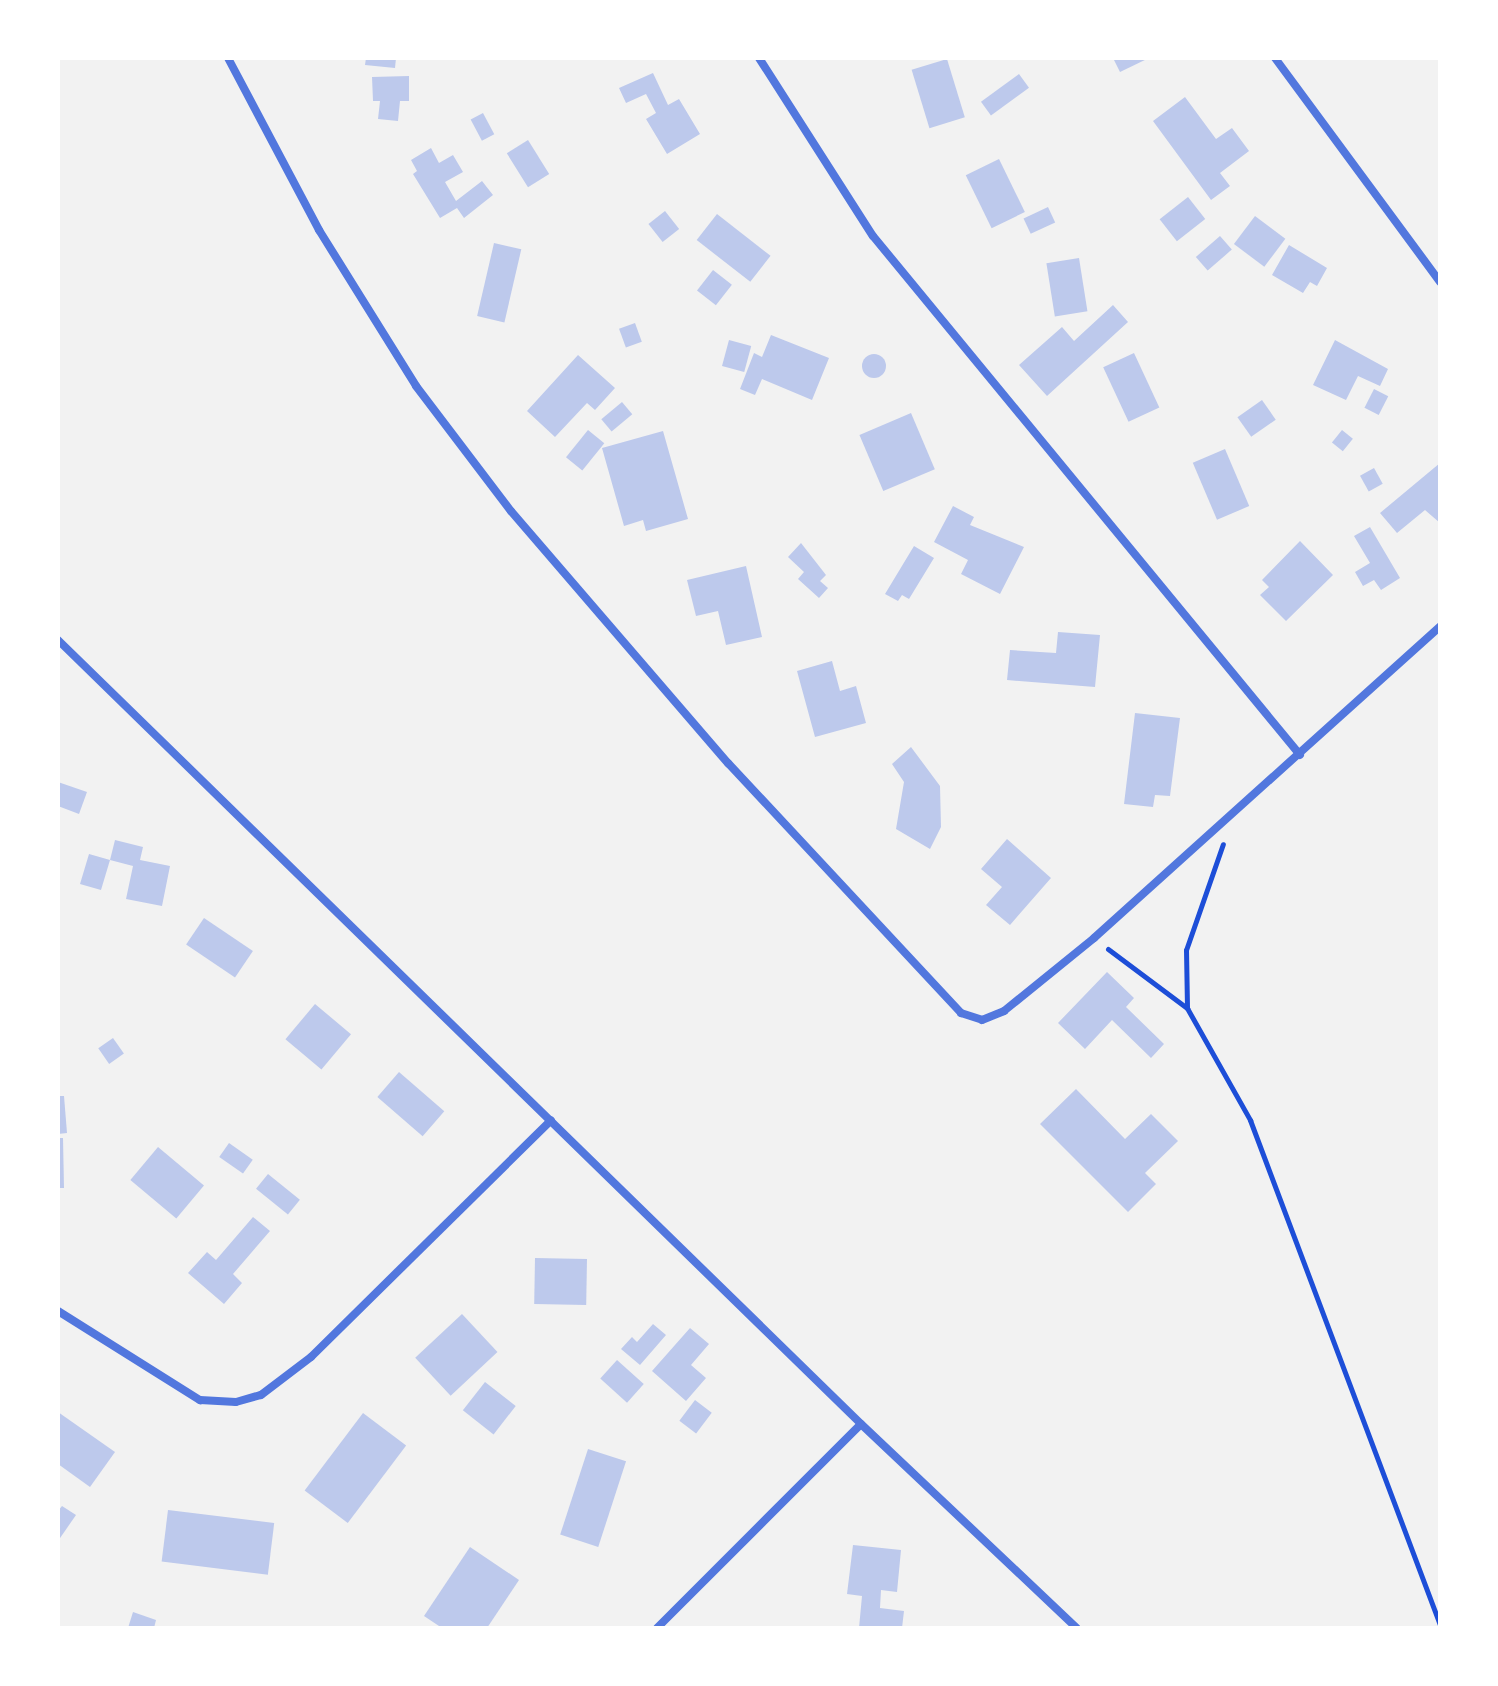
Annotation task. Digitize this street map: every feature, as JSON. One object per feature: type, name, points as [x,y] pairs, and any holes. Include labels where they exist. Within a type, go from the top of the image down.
[{"type":"street","points":[[228,58],[319,230],[416,386],[511,511],[728,763],[961,1013],[982,1020],[1004,1011],[1229,821],[1440,626]]},
{"type":"street","points":[[759,58],[873,236],[1300,755]]},
{"type":"street","points":[[1275,58],[1440,282]]},
{"type":"street","points":[[58,640],[861,1424],[1077,1628]]},
{"type":"street","points":[[58,1311],[200,1400],[236,1402],[261,1395],[311,1357],[551,1120]]},
{"type":"street","points":[[657,1628],[861,1424]]},
{"type":"path","points":[[1187,1008],[1186,950],[1229,821]]},
{"type":"path","points":[[1094,938],[1187,1008],[1250,1120],[1440,1625]]},
{"type":"building","points":[[366,58],[396,58],[395,68],[365,65]]},
{"type":"building","points":[[1113,58],[1149,58],[1120,72]]},
{"type":"building","points":[[947,59],[965,117],[929,128],[912,70]]},
{"type":"building","points":[[653,73],[668,105],[679,99],[700,134],[667,154],[646,119],[656,113],[646,94],[626,103],[619,88]]},
{"type":"building","points":[[1019,74],[1029,88],[991,115],[981,102]]},
{"type":"building","points":[[409,76],[409,101],[400,101],[398,121],[378,119],[380,101],[373,101],[372,77]]},
{"type":"building","points":[[1185,97],[1216,139],[1232,128],[1249,151],[1220,173],[1230,186],[1211,200],[1153,121]]},
{"type":"building","points":[[483,113],[494,134],[482,141],[471,120]]},
{"type":"building","points":[[528,140],[549,174],[528,187],[507,153]]},
{"type":"building","points":[[431,148],[439,163],[453,155],[463,172],[445,182],[456,201],[482,181],[493,195],[464,218],[457,208],[440,218],[413,174],[417,171],[411,160]]},
{"type":"building","points":[[999,159],[1025,212],[992,228],[966,175]]},
{"type":"building","points":[[1188,197],[1205,219],[1177,241],[1160,219]]},
{"type":"building","points":[[1048,207],[1055,222],[1031,234],[1024,218]]},
{"type":"building","points":[[665,211],[679,229],[663,242],[648,224]]},
{"type":"building","points":[[717,214],[771,256],[750,282],[697,240]]},
{"type":"building","points":[[1255,216],[1285,239],[1264,267],[1234,244]]},
{"type":"building","points":[[1220,236],[1232,250],[1208,271],[1196,257]]},
{"type":"building","points":[[494,243],[521,249],[504,322],[477,316]]},
{"type":"building","points":[[1289,245],[1327,268],[1317,286],[1310,282],[1303,293],[1272,275]]},
{"type":"building","points":[[1079,258],[1087,311],[1055,316],[1046,263]]},
{"type":"building","points":[[713,270],[732,285],[716,305],[697,290]]},
{"type":"building","points":[[1113,305],[1128,322],[1047,396],[1019,365],[1062,327],[1074,341]]},
{"type":"building","points":[[635,323],[642,342],[626,348],[619,329]]},
{"type":"building","points":[[771,335],[829,358],[812,400],[762,379],[755,395],[740,389],[754,353],[762,357]]},
{"type":"building","points":[[729,340],[751,346],[744,372],[722,366]]},
{"type":"building","points":[[1335,340],[1388,369],[1380,386],[1358,376],[1346,400],[1313,385]]},
{"type":"building","points":[[1134,353],[1159,407],[1129,422],[1103,367]]},
{"type":"building","points":[[874,354],[882,358],[886,366],[882,374],[874,378],[866,374],[862,366],[866,358]]},
{"type":"building","points":[[578,355],[615,388],[595,410],[587,403],[555,437],[527,411]]},
{"type":"building","points":[[1374,389],[1388,396],[1379,415],[1364,408]]},
{"type":"building","points":[[1262,400],[1276,420],[1251,437],[1237,417]]},
{"type":"building","points":[[622,402],[632,414],[612,432],[601,419]]},
{"type":"building","points":[[911,413],[935,469],[883,491],[859,435]]},
{"type":"building","points":[[588,430],[604,443],[582,470],[566,457]]},
{"type":"building","points":[[1342,430],[1353,439],[1343,451],[1332,442]]},
{"type":"building","points":[[663,431],[688,519],[646,531],[643,520],[624,526],[602,448]]},
{"type":"building","points":[[1225,449],[1249,506],[1217,520],[1193,463]]},
{"type":"building","points":[[1440,463],[1440,523],[1425,510],[1397,533],[1380,513]]},
{"type":"building","points":[[1374,468],[1383,484],[1369,492],[1360,476]]},
{"type":"building","points":[[953,506],[974,517],[970,525],[1024,547],[1000,594],[961,574],[968,560],[934,542]]},
{"type":"building","points":[[1370,527],[1400,578],[1381,590],[1374,580],[1363,586],[1355,572],[1370,563],[1354,536]]},
{"type":"building","points":[[1300,541],[1333,575],[1286,621],[1260,595],[1269,587],[1262,580]]},
{"type":"building","points":[[801,543],[826,575],[820,581],[828,588],[819,598],[798,579],[804,572],[788,557]]},
{"type":"building","points":[[914,546],[934,558],[909,599],[902,595],[898,601],[885,594]]},
{"type":"building","points":[[746,566],[762,637],[726,645],[718,611],[696,616],[687,580]]},
{"type":"building","points":[[1058,632],[1100,635],[1095,687],[1007,680],[1010,650],[1056,653]]},
{"type":"building","points":[[832,661],[840,691],[856,686],[866,723],[815,737],[797,671]]},
{"type":"building","points":[[1135,713],[1180,718],[1170,796],[1155,795],[1153,807],[1124,804]]},
{"type":"building","points":[[911,747],[940,786],[941,827],[930,849],[896,829],[904,782],[892,764]]},
{"type":"building","points":[[58,782],[87,792],[79,814],[58,806]]},
{"type":"building","points":[[1007,839],[1051,878],[1010,925],[986,905],[1002,887],[981,869]]},
{"type":"building","points":[[115,840],[143,847],[140,860],[170,866],[162,906],[126,899],[133,866],[110,860]]},
{"type":"building","points":[[89,854],[110,860],[101,890],[80,884]]},
{"type":"building","points":[[204,918],[253,951],[235,978],[186,945]]},
{"type":"building","points":[[1107,972],[1134,998],[1126,1007],[1164,1044],[1151,1058],[1112,1020],[1085,1049],[1058,1023]]},
{"type":"building","points":[[315,1004],[351,1034],[321,1069],[285,1039]]},
{"type":"building","points":[[113,1038],[124,1054],[109,1064],[98,1048]]},
{"type":"building","points":[[399,1072],[444,1111],[423,1136],[377,1097]]},
{"type":"building","points":[[1076,1089],[1125,1139],[1151,1114],[1178,1141],[1145,1173],[1156,1184],[1128,1212],[1040,1124]]},
{"type":"building","points":[[58,1096],[64,1096],[67,1133],[58,1134]]},
{"type":"building","points":[[58,1138],[63,1138],[64,1188],[58,1188]]},
{"type":"building","points":[[229,1143],[253,1160],[243,1174],[219,1157]]},
{"type":"building","points":[[158,1147],[204,1186],[176,1219],[130,1180]]},
{"type":"building","points":[[268,1174],[300,1200],[288,1215],[256,1189]]},
{"type":"building","points":[[253,1217],[270,1231],[233,1274],[242,1283],[224,1304],[188,1273],[207,1252],[216,1260]]},
{"type":"building","points":[[535,1258],[587,1259],[586,1305],[534,1304]]},
{"type":"building","points":[[462,1314],[497,1352],[451,1396],[415,1358]]},
{"type":"building","points":[[653,1324],[666,1335],[640,1365],[621,1349],[632,1337],[637,1342]]},
{"type":"building","points":[[690,1328],[709,1344],[691,1365],[706,1378],[686,1401],[652,1371]]},
{"type":"building","points":[[617,1360],[644,1384],[627,1403],[600,1379]]},
{"type":"building","points":[[485,1382],[516,1406],[494,1434],[463,1410]]},
{"type":"building","points":[[695,1400],[712,1413],[696,1433],[679,1421]]},
{"type":"building","points":[[58,1412],[115,1452],[90,1487],[58,1464]]},
{"type":"building","points":[[363,1413],[406,1445],[348,1523],[305,1490]]},
{"type":"building","points":[[588,1449],[626,1461],[598,1547],[560,1535]]},
{"type":"building","points":[[62,1506],[76,1515],[58,1541],[58,1511]]},
{"type":"building","points":[[168,1510],[274,1523],[268,1575],[162,1562]]},
{"type":"building","points":[[853,1545],[901,1550],[897,1592],[881,1590],[880,1608],[904,1611],[902,1628],[859,1628],[862,1596],[847,1594]]},
{"type":"building","points":[[470,1547],[519,1580],[487,1628],[442,1628],[424,1616]]},
{"type":"building","points":[[133,1612],[156,1620],[154,1628],[128,1628]]}]
